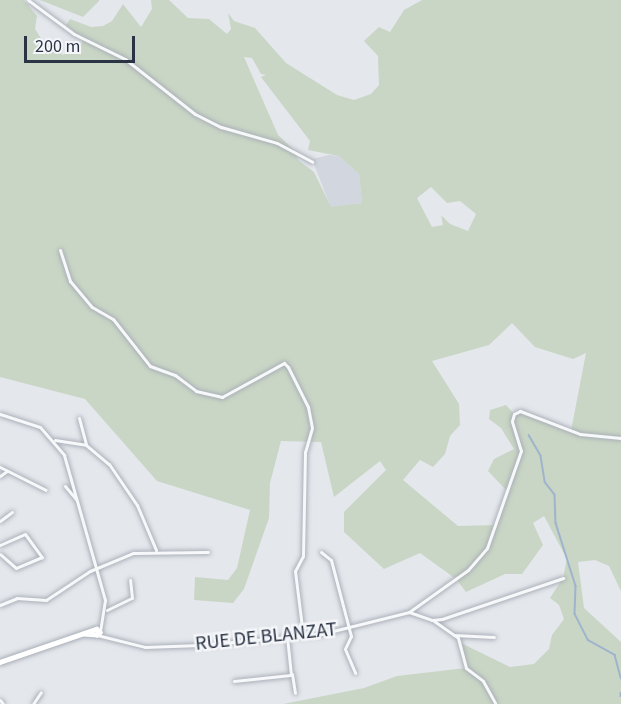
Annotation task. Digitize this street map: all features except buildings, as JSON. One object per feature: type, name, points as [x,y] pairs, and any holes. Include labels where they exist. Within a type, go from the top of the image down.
[{"type":"street","points":[[28,0],[74,34],[125,59],[195,114],[221,127],[277,143],[312,162]]},
{"type":"street","points":[[60,250],[70,281],[92,307],[112,319],[150,366],[175,375],[196,391],[222,397],[284,363],[288,367],[308,407],[312,428],[305,452],[303,556],[295,571],[303,635]]},
{"type":"street","name":"RUE DE BLANZAT","points":[[0,662],[33,648],[97,632],[107,638],[145,647],[303,635],[350,628],[409,612],[462,574],[487,548],[521,451],[514,425],[514,414],[520,411],[580,434],[621,438]]},
{"type":"street","points":[[0,414],[29,421],[55,440],[68,464],[106,610],[97,632]]},
{"type":"street","points":[[79,418],[86,445]]},
{"type":"street","points":[[55,440],[86,445],[109,464],[126,488],[156,550]]},
{"type":"street","points":[[0,467],[46,490]]},
{"type":"street","points":[[0,476],[7,471]]},
{"type":"street","points":[[65,486],[77,500]]},
{"type":"street","points":[[0,521],[12,512]]},
{"type":"street","points":[[0,545],[25,534],[42,557],[16,568],[0,554]]},
{"type":"street","points":[[0,605],[17,598],[46,600],[96,568],[133,553],[156,550],[208,552]]},
{"type":"street","points":[[321,552],[332,560],[350,628],[345,649],[355,673]]},
{"type":"street","points":[[432,620],[562,578]]},
{"type":"street","points":[[106,610],[132,598],[130,580]]},
{"type":"street","points":[[409,612],[432,620],[454,635],[494,637]]},
{"type":"street","points":[[454,635],[466,668],[483,681],[495,703]]},
{"type":"street","points":[[287,637],[295,693]]},
{"type":"street","points":[[234,681],[267,680],[292,672]]},
{"type":"street","points":[[33,704],[41,692]]},
{"type":"street","points":[[0,700],[3,704]]},
{"type":"shaded area","points":[[329,155],[339,156],[359,174],[362,203],[331,208],[312,159]]},
{"type":"green space","points":[[0,0],[24,0],[37,16],[35,29],[42,40],[63,55],[81,45],[83,39],[66,25],[70,19],[91,27],[103,26],[112,21],[123,4],[141,27],[152,9],[151,0],[169,0],[188,18],[209,19],[227,34],[231,29],[228,13],[234,21],[255,28],[286,63],[337,95],[354,100],[371,94],[379,85],[378,56],[364,41],[379,27],[390,32],[404,10],[422,0],[621,0],[621,591],[609,566],[595,560],[578,562],[584,608],[621,642],[621,704],[283,704],[364,688],[397,676],[466,668],[459,642],[510,667],[534,664],[549,649],[552,635],[564,619],[559,605],[550,598],[563,578],[567,559],[544,516],[533,523],[543,545],[522,574],[505,574],[466,592],[456,579],[420,553],[384,569],[344,532],[344,512],[386,470],[380,461],[334,497],[321,442],[281,441],[270,483],[269,518],[244,589],[233,603],[194,600],[195,577],[228,580],[237,568],[250,510],[157,481],[85,399],[0,377]],"holes":[[[244,57],[252,58],[261,74],[266,75],[261,77],[310,141],[308,150],[339,156],[359,174],[362,203],[331,207],[314,172],[298,160],[294,150],[278,135]],[[431,187],[447,203],[460,201],[476,214],[468,231],[450,224],[441,215],[443,225],[432,227],[417,198]],[[512,323],[535,347],[573,359],[586,353],[571,431],[520,411],[514,414],[506,405],[490,410],[489,419],[501,428],[514,449],[494,459],[488,471],[507,491],[496,525],[458,526],[403,480],[420,460],[433,467],[445,454],[450,436],[460,425],[459,404],[432,361],[489,345]]]},
{"type":"green space","points":[[40,0],[99,0],[99,1],[83,17]]},
{"type":"waterway","points":[[529,435],[541,456],[545,482],[555,495],[556,523],[576,586],[575,614],[588,640],[615,655],[621,678]]}]
